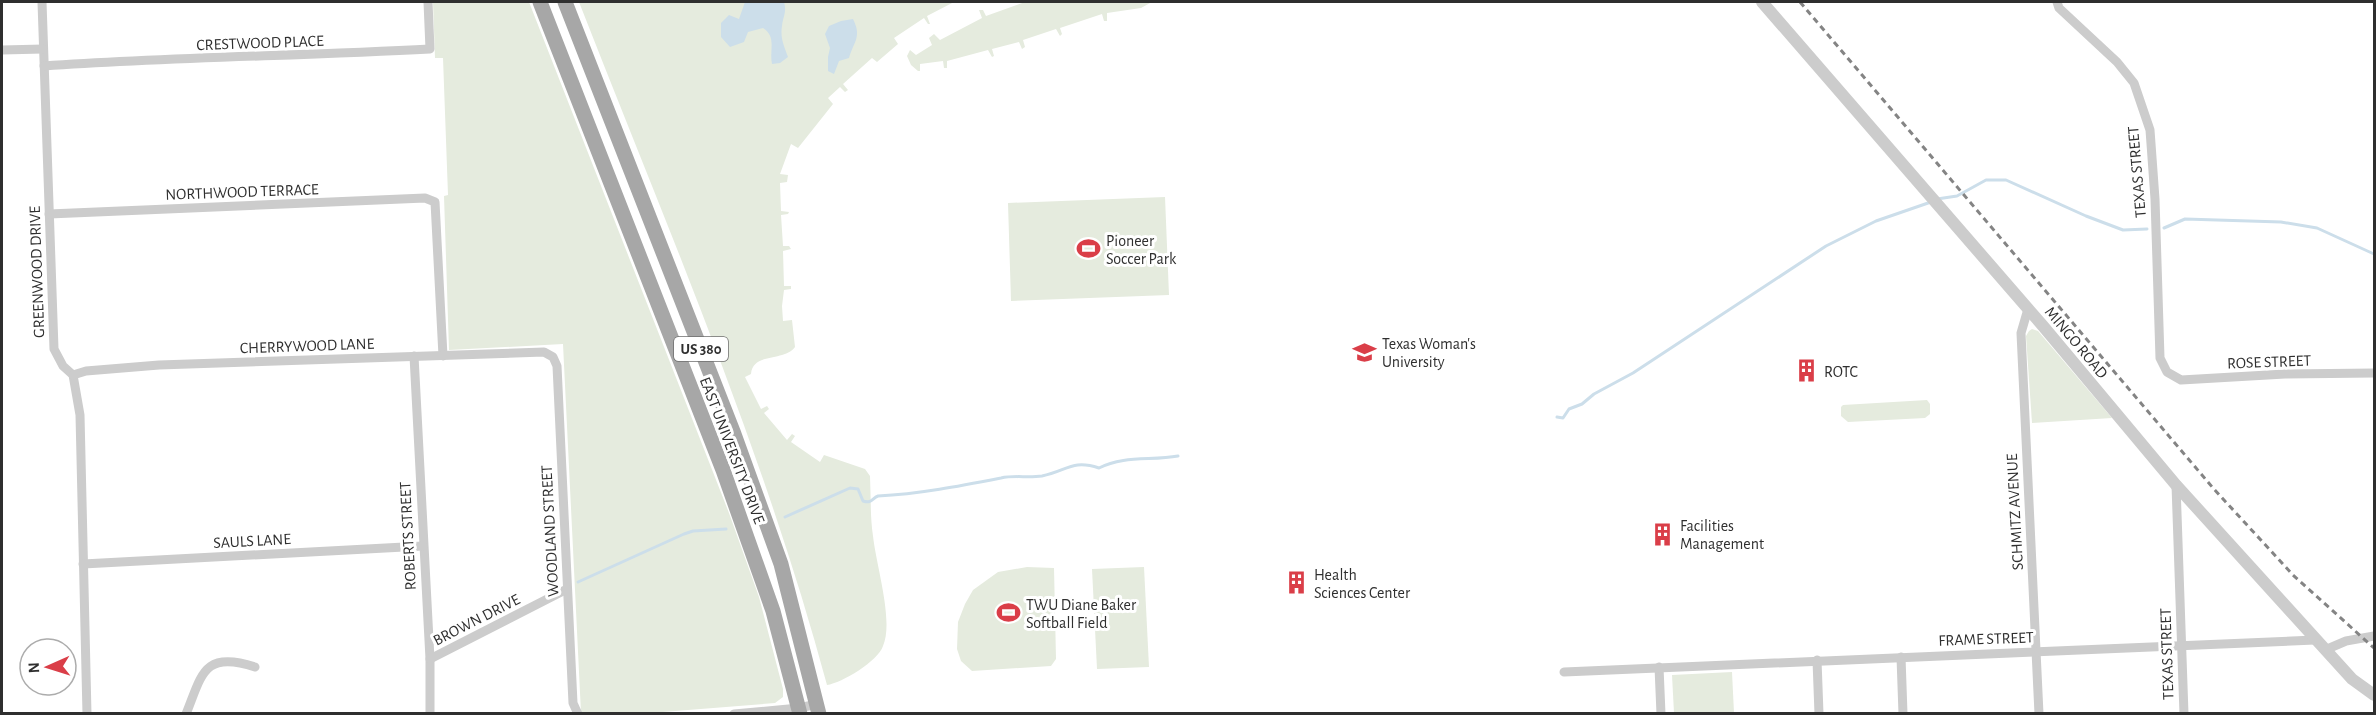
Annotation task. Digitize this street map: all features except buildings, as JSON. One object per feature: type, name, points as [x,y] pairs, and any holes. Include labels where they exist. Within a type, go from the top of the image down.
[{"type":"main road","name":"EAST UNIVERSITY DRIVE","points":[[540,2],[723,470],[773,611],[799,711]]},
{"type":"main road","name":"EAST UNIVERSITY DRIVE","points":[[565,2],[738,445],[781,564],[818,709]]},
{"type":"street","name":"GREENWOOD DRIVE","points":[[42,2],[54,349],[63,366],[73,375],[80,415],[87,714]]},
{"type":"street","name":"CRESTWOOD PLACE","points":[[44,66],[430,49],[428,2]]},
{"type":"street","name":"MINGO ROAD","points":[[1762,2],[2028,309],[2176,485],[2315,640],[2352,679],[2374,695]]},
{"type":"street","name":"TEXAS STREET","points":[[2057,2],[2059,8],[2116,62],[2134,83],[2150,130],[2155,199],[2160,358],[2167,372]]},
{"type":"street","points":[[2,50],[43,49]]},
{"type":"street","name":"NORTHWOOD TERRACE","points":[[49,214],[425,198],[435,202],[443,356]]},
{"type":"street","name":"SCHMITZ AVENUE","points":[[2028,309],[2021,333],[2039,714]]},
{"type":"street","name":"CHERRYWOOD LANE","points":[[73,375],[86,371],[159,365],[544,352]]},
{"type":"street","name":"WOODLAND STREET","points":[[544,352],[553,357],[557,366],[573,703],[578,714]]},
{"type":"street","name":"ROBERTS STREET","points":[[414,356],[430,659],[430,714]]},
{"type":"street","name":"ROSE STREET","points":[[2167,372],[2181,380],[2285,374],[2374,373]]},
{"type":"street","name":"TEXAS STREET","points":[[2176,485],[2184,714]]},
{"type":"street","name":"SAULS LANE","points":[[83,564],[423,546]]},
{"type":"street","name":"BROWN DRIVE","points":[[430,659],[567,589]]},
{"type":"street","points":[[2325,650],[2346,640],[2374,636]]},
{"type":"street","name":"FRAME STREET","points":[[1564,672],[2315,640]]},
{"type":"street","points":[[1902,657],[1903,714]]},
{"type":"street","points":[[1817,660],[1819,714]]},
{"type":"street","points":[[186,714],[199,678],[205,669],[237,661],[255,667]]},
{"type":"street","points":[[1659,667],[1661,714]]},
{"type":"street","points":[[734,714],[818,709]]},
{"type":"shaded area","points":[[433,2],[529,2],[729,513],[759,597],[783,689],[783,697],[775,703],[650,713],[581,713],[563,344],[449,350],[444,196],[448,195],[443,58],[435,58]]},
{"type":"shaded area","points":[[579,2],[954,2],[927,16],[930,24],[924,18],[894,38],[898,44],[877,62],[872,58],[843,84],[848,90],[845,92],[840,87],[828,98],[833,104],[798,148],[791,144],[780,174],[788,175],[787,182],[780,183],[781,211],[789,212],[781,215],[783,246],[789,246],[791,249],[783,251],[784,286],[791,286],[791,289],[784,290],[783,321],[792,320],[795,347],[790,352],[757,363],[751,374],[745,377],[761,409],[767,406],[769,409],[764,413],[787,440],[792,434],[795,436],[791,442],[820,462],[824,455],[865,469],[870,476],[872,528],[885,608],[886,635],[880,652],[859,670],[834,683],[827,685],[802,598],[744,425],[680,255]]},
{"type":"shaded area","points":[[1025,2],[1152,2],[1141,8],[1107,13],[1107,21],[1104,21],[1102,14],[1060,28],[1062,34],[1060,36],[1056,29],[1023,40],[1025,47],[1022,49],[1019,42],[992,49],[994,56],[992,57],[988,50],[947,61],[947,68],[944,68],[943,61],[920,64],[920,71],[911,65],[907,56],[910,50],[916,55],[932,45],[929,38],[934,34],[940,40],[982,18],[979,10],[983,10],[986,16]]},
{"type":"shaded area","name":"Pioneer Soccer Park","points":[[1165,197],[1169,295],[1011,301],[1008,203]]},
{"type":"shaded area","points":[[2032,329],[2038,331],[2112,418],[2032,423],[2026,336]]},
{"type":"shaded area","points":[[1927,400],[1930,404],[1930,414],[1925,418],[1848,422],[1841,416],[1843,405]]},
{"type":"shaded area","name":"TWU Diane Baker Softball Field","points":[[1027,567],[1054,568],[1056,659],[1051,666],[972,671],[961,661],[957,649],[958,622],[965,604],[973,590],[998,572]]},
{"type":"shaded area","points":[[1144,567],[1149,667],[1097,669],[1092,569]]},
{"type":"shaded area","points":[[1732,672],[1734,713],[1674,713],[1672,675]]},
{"type":"water","points":[[745,2],[784,2],[782,34],[788,57],[780,63],[772,64],[770,35],[763,28],[748,32],[744,42],[730,47],[721,37],[721,23],[729,15],[739,19]]},
{"type":"water","points":[[853,19],[857,30],[856,39],[849,58],[839,61],[834,74],[828,71],[830,48],[825,34],[829,26]]},
{"type":"waterway","points":[[1937,199],[1957,196],[1986,180],[2006,180],[2123,230],[2147,229]]},
{"type":"waterway","points":[[1557,417],[1563,418],[1569,409],[1582,404],[1594,394],[1633,373],[1826,246],[1876,221],[1931,202]]},
{"type":"waterway","points":[[2164,228],[2185,219],[2281,222],[2317,228],[2374,254]]},
{"type":"waterway","points":[[785,517],[850,488],[858,489],[863,501],[868,502],[878,496],[924,492],[1006,477],[1042,476],[1076,465],[1099,468],[1118,461],[1178,456]]},
{"type":"waterway","points":[[578,582],[684,534],[693,531],[726,529]]},
{"type":"railway","points":[[1800,2],[2213,488],[2293,575],[2374,648]]},
{"type":"place","name":"Pioneer Soccer Park","points":[[1088,249]]},
{"type":"place","name":"Texas Woman's University","points":[[1364,352]]},
{"type":"place","name":"ROTC","points":[[1806,371]]},
{"type":"place","name":"Facilities Management","points":[[1662,534]]},
{"type":"place","name":"Health Sciences Center","points":[[1296,583]]},
{"type":"place","name":"TWU Diane Baker Softball Field","points":[[1008,613]]}]
